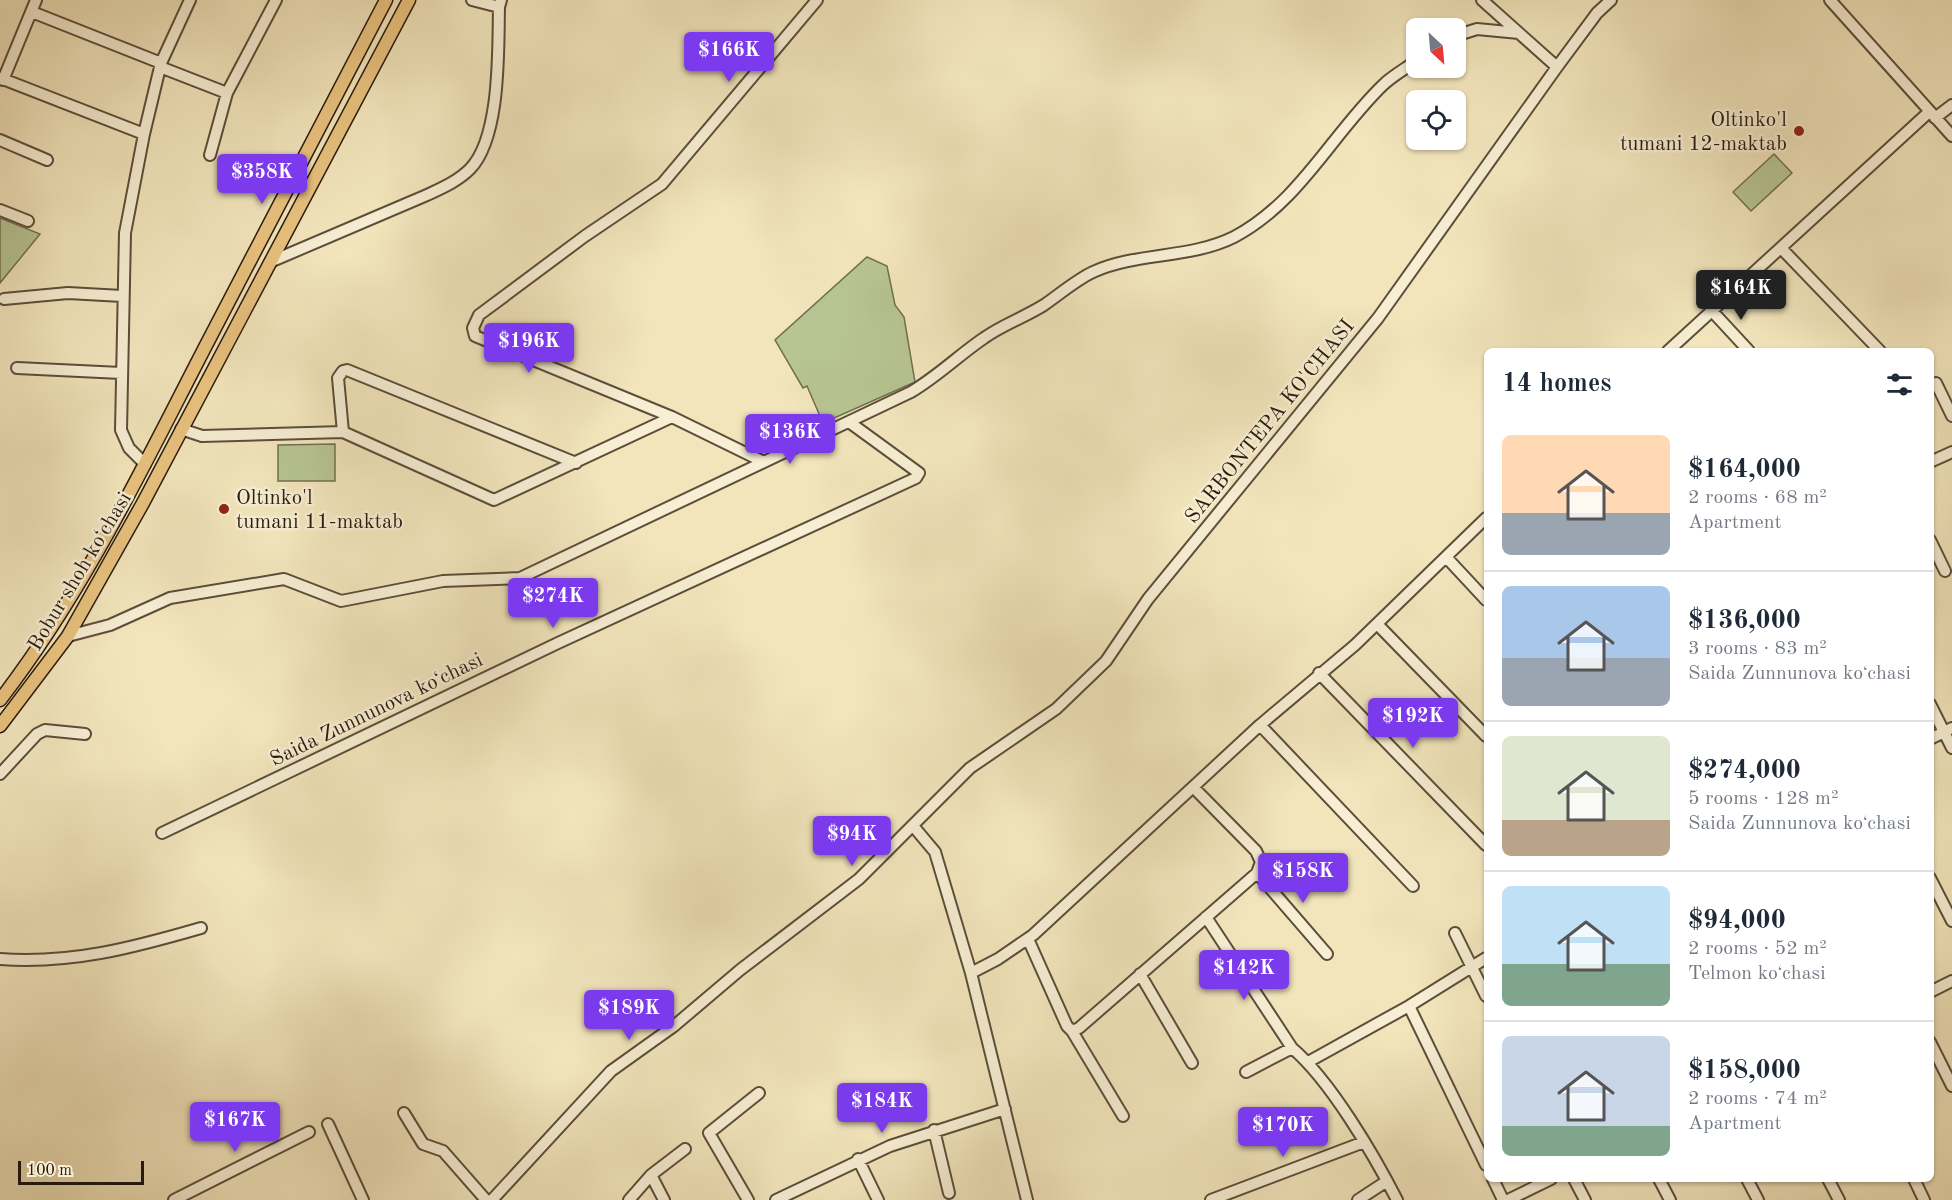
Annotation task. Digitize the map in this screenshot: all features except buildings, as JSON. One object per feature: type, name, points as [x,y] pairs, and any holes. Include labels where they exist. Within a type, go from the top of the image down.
[{"type":"main road","name":"Bobur shoh koʻchasi","points":[[0,700],[28,664],[72,596],[145,464],[386,0]]},
{"type":"main road","name":"Bobur shoh koʻchasi","points":[[0,726],[68,636],[409,0]]},
{"type":"main road","points":[[201,354],[215,362]]},
{"type":"street","points":[[36,0],[1,79],[144,134]]},
{"type":"street","points":[[145,464],[129,448],[121,430],[125,233],[144,134],[161,65],[190,0]]},
{"type":"street","points":[[210,155],[227,93],[276,0]]},
{"type":"street","points":[[270,262],[427,195],[449,184],[471,168],[483,146],[492,112],[498,77],[500,4],[472,0]]},
{"type":"street","points":[[764,462],[672,417],[475,336],[475,322],[479,315],[585,236],[662,184],[817,0]]},
{"type":"street","points":[[1482,0],[1557,67]]},
{"type":"street","name":"SARBONTEPA KO'CHASI","points":[[492,1200],[611,1071],[674,1026],[740,970],[804,924],[859,879],[914,827],[970,768],[1056,709],[1106,661],[1148,599],[1378,318],[1557,67],[1597,13],[1611,0]]},
{"type":"street","points":[[1835,2],[1952,136]]},
{"type":"street","points":[[32,12],[227,93]]},
{"type":"street","points":[[1466,32],[1477,29],[1520,33]]},
{"type":"street","points":[[68,636],[110,625],[170,598],[284,579],[341,601],[443,580],[520,578],[849,422],[937,376],[984,337],[1041,306],[1092,273],[1118,263],[1205,248],[1234,237],[1268,213],[1306,178],[1353,118],[1384,84],[1406,69]]},
{"type":"street","points":[[1671,348],[1932,115],[1952,105]]},
{"type":"street","points":[[0,140],[47,160]]},
{"type":"street","points":[[0,210],[28,221]]},
{"type":"street","points":[[1781,248],[1877,348]]},
{"type":"street","points":[[4,299],[68,293],[122,296]]},
{"type":"street","points":[[1712,311],[1746,348]]},
{"type":"street","points":[[17,368],[121,373]]},
{"type":"street","points":[[343,432],[338,378],[343,371],[347,370],[576,463]]},
{"type":"street","points":[[1936,383],[1952,416]]},
{"type":"street","points":[[181,429],[202,436],[343,432],[494,500],[672,417]]},
{"type":"street","name":"Saida Zunnunova koʻchasi","points":[[162,832],[558,643],[916,478],[919,473],[849,422]]},
{"type":"street","points":[[1934,460],[1952,452]]},
{"type":"street","points":[[972,973],[1028,939],[1260,725],[1377,624],[1484,520]]},
{"type":"street","points":[[1934,548],[1945,571]]},
{"type":"street","points":[[1446,557],[1484,598]]},
{"type":"street","points":[[1377,624],[1484,734]]},
{"type":"street","points":[[1319,673],[1484,843]]},
{"type":"street","points":[[1934,710],[1948,730],[1952,748]]},
{"type":"street","points":[[1260,725],[1413,886]]},
{"type":"street","points":[[0,774],[37,734],[45,730],[85,734]]},
{"type":"street","points":[[1934,736],[1948,730]]},
{"type":"street","points":[[1072,1030],[1079,1028],[1257,873],[1261,862],[1256,851],[1194,788]]},
{"type":"street","points":[[914,827],[935,852],[972,973],[1028,1200]]},
{"type":"street","points":[[1257,873],[1327,954]]},
{"type":"street","points":[[1934,886],[1952,921]]},
{"type":"street","points":[[1206,917],[1292,1048],[1308,1062],[1364,1142],[1397,1200]]},
{"type":"street","points":[[0,959],[35,961],[123,951],[201,928]]},
{"type":"street","points":[[1455,933],[1484,992]]},
{"type":"street","points":[[1028,939],[1067,1026],[1072,1030],[1123,1116]]},
{"type":"street","points":[[1308,1062],[1409,1006],[1484,959]]},
{"type":"street","points":[[1140,974],[1192,1064]]},
{"type":"street","points":[[1934,990],[1952,981]]},
{"type":"street","points":[[1409,1006],[1484,1161]]},
{"type":"street","points":[[1246,1072],[1292,1048]]},
{"type":"street","points":[[1934,1050],[1952,1086]]},
{"type":"street","points":[[748,1200],[709,1132],[759,1093]]},
{"type":"street","points":[[776,1200],[797,1195],[858,1159],[934,1130],[1005,1109]]},
{"type":"street","points":[[404,1113],[423,1143],[443,1151],[486,1200]]},
{"type":"street","points":[[328,1124],[363,1200]]},
{"type":"street","points":[[934,1130],[949,1194]]},
{"type":"street","points":[[174,1200],[309,1132]]},
{"type":"street","points":[[1211,1200],[1364,1142]]},
{"type":"street","points":[[629,1200],[651,1175],[685,1149]]},
{"type":"street","points":[[858,1159],[878,1200]]},
{"type":"street","points":[[651,1175],[664,1200]]},
{"type":"street","points":[[1358,1200],[1387,1181]]},
{"type":"street","points":[[1494,1182],[1503,1200]]},
{"type":"street","points":[[1508,1200],[1545,1182]]},
{"type":"street","points":[[1576,1182],[1585,1200]]},
{"type":"street","points":[[1661,1182],[1670,1200]]},
{"type":"street","points":[[1749,1182],[1758,1200]]},
{"type":"street","points":[[1830,1182],[1839,1200]]},
{"type":"street","points":[[1915,1182],[1924,1200]]},
{"type":"green space","points":[[1774,154],[1792,173],[1751,211],[1733,192]]},
{"type":"green space","points":[[0,218],[40,234],[0,283]]},
{"type":"green space","points":[[867,257],[887,266],[895,305],[904,317],[915,382],[823,423],[807,386],[803,388],[775,340]]},
{"type":"green space","points":[[335,444],[335,481],[278,481],[278,445]]},
{"type":"place","name":"Oltinko'l tumani 12-maktab","points":[[1799,131]]},
{"type":"place","name":"Oltinko'l tumani 11-maktab","points":[[224,509]]}]
